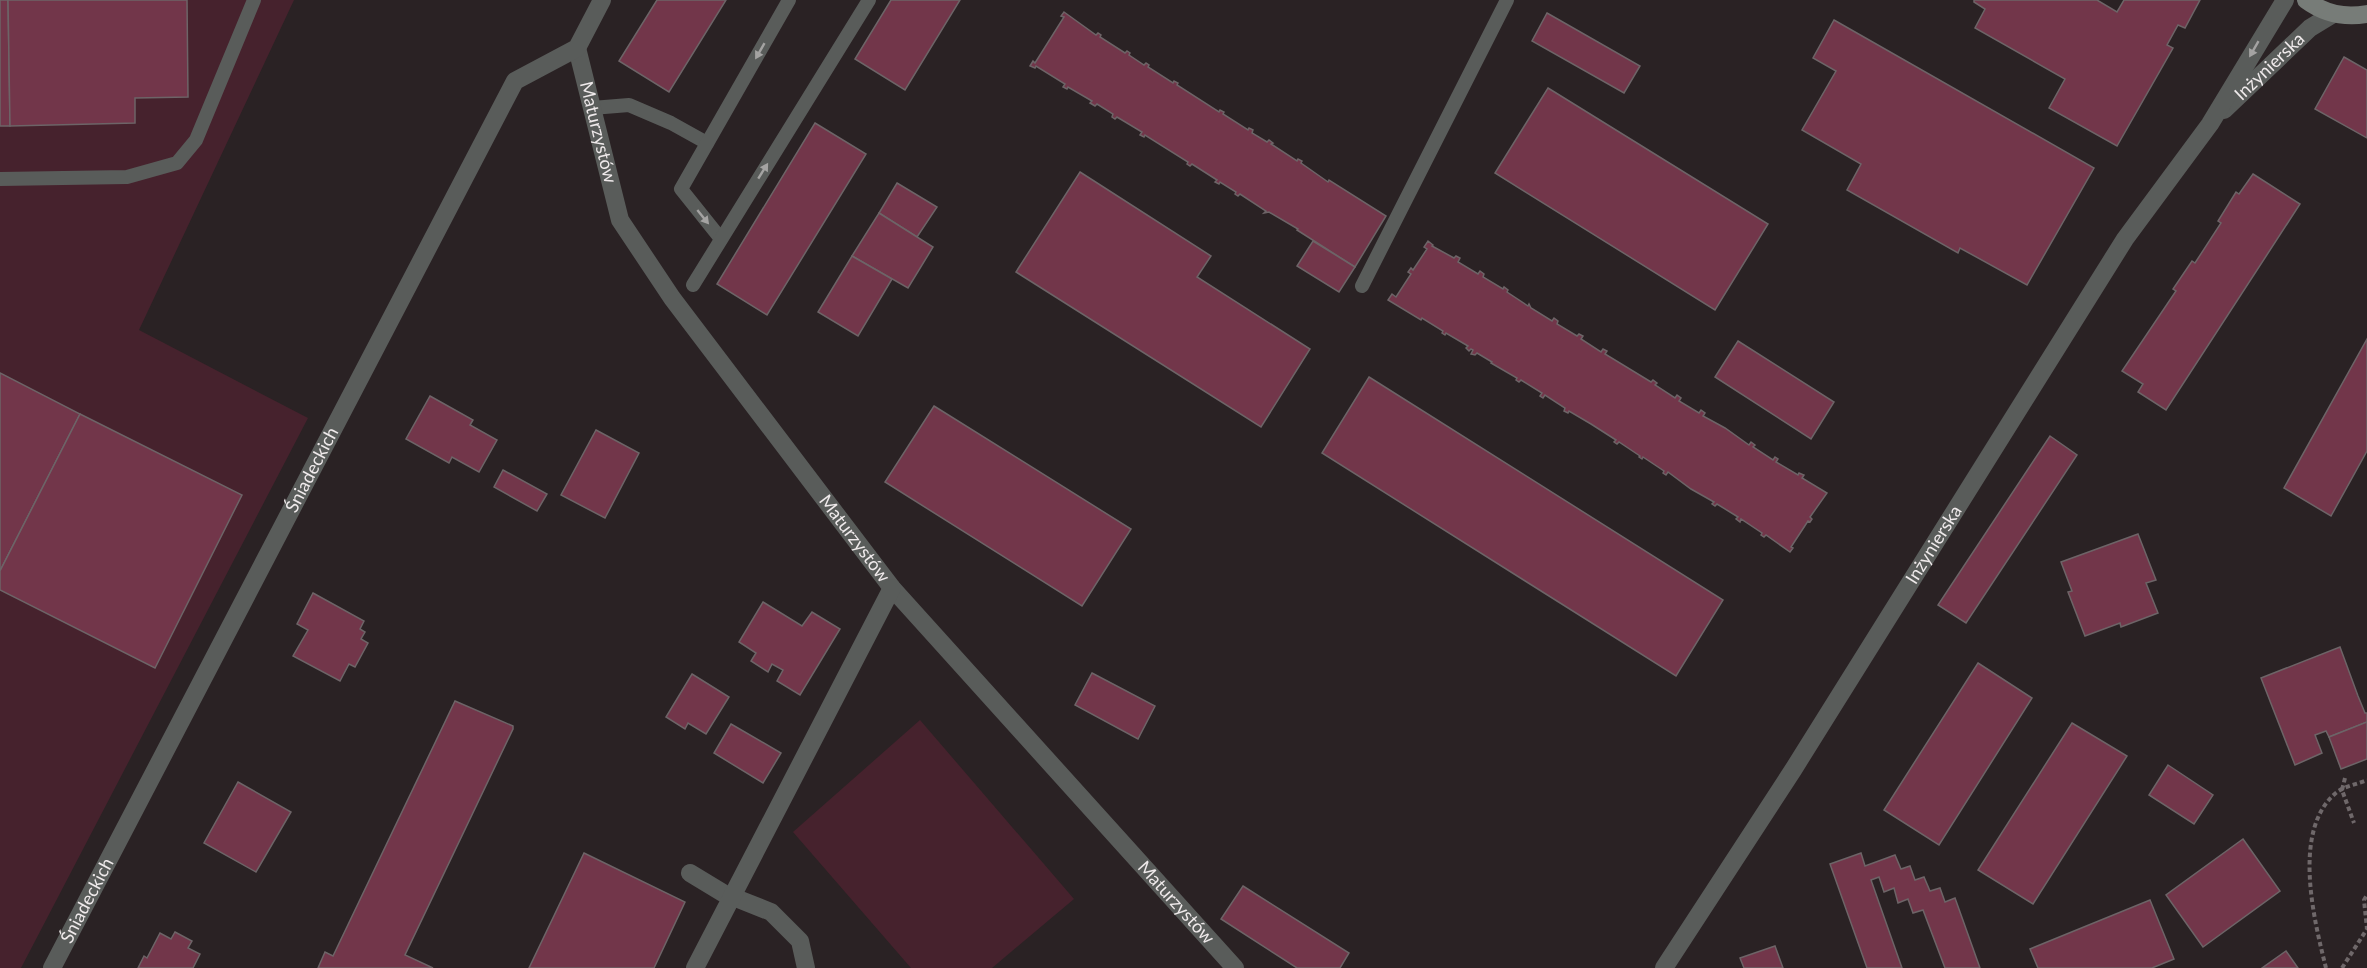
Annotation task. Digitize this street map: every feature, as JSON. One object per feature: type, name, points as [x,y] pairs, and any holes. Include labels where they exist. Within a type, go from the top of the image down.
[{"type":"street","points":[[577,48],[602,0]]},
{"type":"street","name":"Inżynierska","points":[[1664,968],[1793,770],[2125,239],[2210,124],[2285,0]]},
{"type":"street","points":[[2306,0],[2317,8],[2333,14],[2350,16],[2367,14]]},
{"type":"street","name":"Inżynierska","points":[[2210,124],[2310,28],[2333,14]]},
{"type":"street","name":"Maturzystów","points":[[577,48],[620,220],[672,298],[892,588],[1235,968]]},
{"type":"street","name":"Śniadeckich","points":[[52,968],[514,81],[577,48]]},
{"type":"street","points":[[695,968],[892,588]]},
{"type":"street","points":[[690,873],[732,896],[771,912],[800,940],[806,968]]},
{"type":"lane","points":[[0,179],[127,177],[177,163],[196,140],[254,0]]},
{"type":"lane","points":[[721,239],[681,189],[789,0]]},
{"type":"lane","points":[[693,285],[869,0]]},
{"type":"lane","points":[[1362,286],[1507,0]]},
{"type":"lane","points":[[592,108],[629,105],[671,123],[707,143]]},
{"type":"path","points":[[2345,778],[2342,790],[2354,823]]},
{"type":"path","points":[[2326,968],[2316,930],[2309,882],[2312,833],[2328,802],[2342,790],[2367,780]]},
{"type":"path","points":[[2342,968],[2367,929],[2364,900],[2367,895]]},
{"type":"shaded area","points":[[0,0],[294,0],[139,330],[308,418],[21,968],[0,968]]},
{"type":"shaded area","points":[[920,720],[1074,899],[992,968],[911,968],[793,832]]},
{"type":"building","points":[[0,0],[8,0],[10,126],[0,126]]},
{"type":"building","points":[[8,0],[187,0],[188,97],[135,98],[135,123],[10,126]]},
{"type":"building","points":[[657,0],[726,0],[669,92],[619,61]]},
{"type":"building","points":[[891,0],[960,0],[905,90],[855,59]]},
{"type":"building","points":[[1974,0],[2097,0],[2117,12],[2124,0],[2200,0],[2185,28],[2178,25],[2167,45],[2173,48],[2117,146],[2049,108],[2065,79],[1975,28],[1985,9]]},
{"type":"building","points":[[1064,12],[1125,53],[1127,51],[1129,55],[1144,65],[1146,63],[1148,67],[1173,83],[1174,81],[1178,83],[1177,85],[1219,112],[1220,110],[1224,112],[1223,114],[1248,130],[1249,128],[1253,130],[1252,133],[1267,142],[1269,140],[1273,143],[1271,144],[1297,161],[1298,159],[1302,161],[1301,163],[1328,182],[1329,180],[1386,216],[1355,267],[1298,229],[1269,212],[1264,213],[1266,211],[1240,194],[1238,196],[1236,192],[1220,182],[1219,184],[1215,182],[1217,180],[1192,164],[1190,166],[1188,162],[1145,135],[1144,137],[1140,135],[1142,132],[1117,117],[1115,119],[1112,117],[1113,114],[1097,104],[1095,106],[1090,103],[1092,101],[1068,87],[1067,89],[1063,87],[1065,84],[1036,66],[1035,68],[1030,66],[1033,61],[1035,63],[1064,17],[1061,16]]},
{"type":"building","points":[[1547,13],[1640,66],[1624,93],[1532,41]]},
{"type":"building","points":[[1834,20],[2094,168],[2027,285],[1960,248],[1958,253],[1847,190],[1861,164],[1802,130],[1836,71],[1813,58]]},
{"type":"building","points":[[2344,57],[2367,70],[2367,138],[2315,109]]},
{"type":"building","points":[[1548,88],[1768,224],[1715,310],[1495,173]]},
{"type":"building","points":[[815,123],[866,154],[767,315],[717,284]]},
{"type":"building","points":[[1080,172],[1211,256],[1197,277],[1310,349],[1261,427],[1016,272]]},
{"type":"building","points":[[2253,174],[2300,204],[2166,410],[2138,392],[2143,384],[2122,371],[2176,291],[2173,289],[2192,261],[2195,263],[2221,223],[2218,221],[2236,192],[2239,194]]},
{"type":"building","points":[[897,183],[937,207],[917,237],[879,213]]},
{"type":"building","points":[[879,213],[933,247],[908,288],[852,256]]},
{"type":"building","points":[[1313,241],[1355,267],[1339,292],[1297,266]]},
{"type":"building","points":[[1428,241],[1432,246],[1454,258],[1456,256],[1460,258],[1458,262],[1478,274],[1480,271],[1484,274],[1483,277],[1503,289],[1504,287],[1508,290],[1507,292],[1528,306],[1529,304],[1531,308],[1552,321],[1554,318],[1558,321],[1557,324],[1577,336],[1579,334],[1583,336],[1581,339],[1601,352],[1603,349],[1607,351],[1605,354],[1651,382],[1653,380],[1657,383],[1655,385],[1675,398],[1677,395],[1681,398],[1679,401],[1699,413],[1701,410],[1705,413],[1703,416],[1749,445],[1751,442],[1755,445],[1753,447],[1773,460],[1775,457],[1778,459],[1776,462],[1798,475],[1799,473],[1804,475],[1802,478],[1827,493],[1810,517],[1812,519],[1810,522],[1808,521],[1791,547],[1793,548],[1790,552],[1766,535],[1764,537],[1761,535],[1762,533],[1741,519],[1740,522],[1736,519],[1738,517],[1717,504],[1715,506],[1712,504],[1714,502],[1668,472],[1666,475],[1664,471],[1643,457],[1642,459],[1619,442],[1617,444],[1614,442],[1616,440],[1591,424],[1569,411],[1568,413],[1564,411],[1565,408],[1545,395],[1543,398],[1540,396],[1542,393],[1521,380],[1519,382],[1517,378],[1477,353],[1471,354],[1473,350],[1469,351],[1466,348],[1468,346],[1446,333],[1445,335],[1443,331],[1422,318],[1421,320],[1388,300],[1392,294],[1396,297],[1411,274],[1408,272],[1411,268],[1413,270],[1427,249],[1424,247]]},
{"type":"building","points":[[852,256],[892,279],[858,336],[818,312]]},
{"type":"building","points":[[2367,339],[2367,451],[2331,516],[2284,488]]},
{"type":"building","points":[[1738,341],[1834,402],[1811,439],[1715,377]]},
{"type":"building","points":[[0,373],[80,414],[0,571]]},
{"type":"building","points":[[1369,377],[1723,600],[1676,676],[1322,453]]},
{"type":"building","points":[[430,396],[473,420],[470,425],[497,440],[479,472],[452,457],[449,463],[406,439]]},
{"type":"building","points":[[934,406],[1131,529],[1082,606],[885,482]]},
{"type":"building","points":[[80,414],[242,495],[155,668],[0,590],[0,571]]},
{"type":"building","points":[[596,430],[639,453],[605,518],[561,495]]},
{"type":"building","points":[[2050,436],[2077,455],[1966,623],[1938,605]]},
{"type":"building","points":[[503,470],[547,494],[537,511],[494,487]]},
{"type":"building","points":[[2138,534],[2156,580],[2146,583],[2158,613],[2121,627],[2120,623],[2085,636],[2068,592],[2072,591],[2061,562]]},
{"type":"building","points":[[313,593],[364,621],[360,629],[365,632],[361,639],[368,643],[355,667],[349,664],[340,681],[293,656],[308,630],[297,624]]},
{"type":"building","points":[[763,602],[802,626],[812,612],[840,629],[800,695],[777,681],[783,670],[772,664],[768,672],[751,661],[756,653],[739,642]]},
{"type":"building","points":[[2340,647],[2358,696],[2367,713],[2367,722],[2329,737],[2326,731],[2315,735],[2322,753],[2295,765],[2261,678]]},
{"type":"building","points":[[1978,663],[2032,698],[1939,845],[1884,810]]},
{"type":"building","points":[[1092,673],[1155,706],[1138,739],[1075,705]]},
{"type":"building","points":[[692,674],[729,697],[706,734],[688,723],[685,729],[666,717]]},
{"type":"building","points":[[455,701],[513,726],[513,729],[405,955],[433,968],[318,968],[325,952],[333,956]]},
{"type":"building","points":[[2367,722],[2367,759],[2341,769],[2329,737]]},
{"type":"building","points":[[2072,723],[2127,756],[2033,904],[1978,870]]},
{"type":"building","points":[[731,724],[781,753],[763,783],[714,753]]},
{"type":"building","points":[[2168,765],[2213,795],[2194,824],[2149,795]]},
{"type":"building","points":[[238,782],[291,812],[256,872],[204,843]]},
{"type":"building","points":[[2243,839],[2280,891],[2203,947],[2166,895]]},
{"type":"building","points":[[584,853],[685,902],[654,968],[529,968]]},
{"type":"building","points":[[1861,853],[1865,866],[1895,855],[1901,869],[1910,866],[1915,880],[1924,877],[1930,891],[1940,888],[1945,902],[1955,898],[1980,968],[1945,968],[1923,910],[1913,913],[1908,899],[1898,903],[1894,888],[1884,892],[1879,877],[1871,880],[1902,968],[1867,968],[1830,864]]},
{"type":"building","points":[[1243,886],[1349,953],[1340,968],[1297,968],[1221,919]]},
{"type":"building","points":[[2150,900],[2174,959],[2152,968],[2038,968],[2030,949]]},
{"type":"building","points":[[175,932],[192,941],[188,948],[200,954],[193,968],[138,968],[144,956],[147,958],[160,933],[171,939]]},
{"type":"building","points":[[1775,946],[1783,968],[1744,968],[1740,958]]},
{"type":"building","points":[[2286,951],[2298,968],[2262,968]]}]
